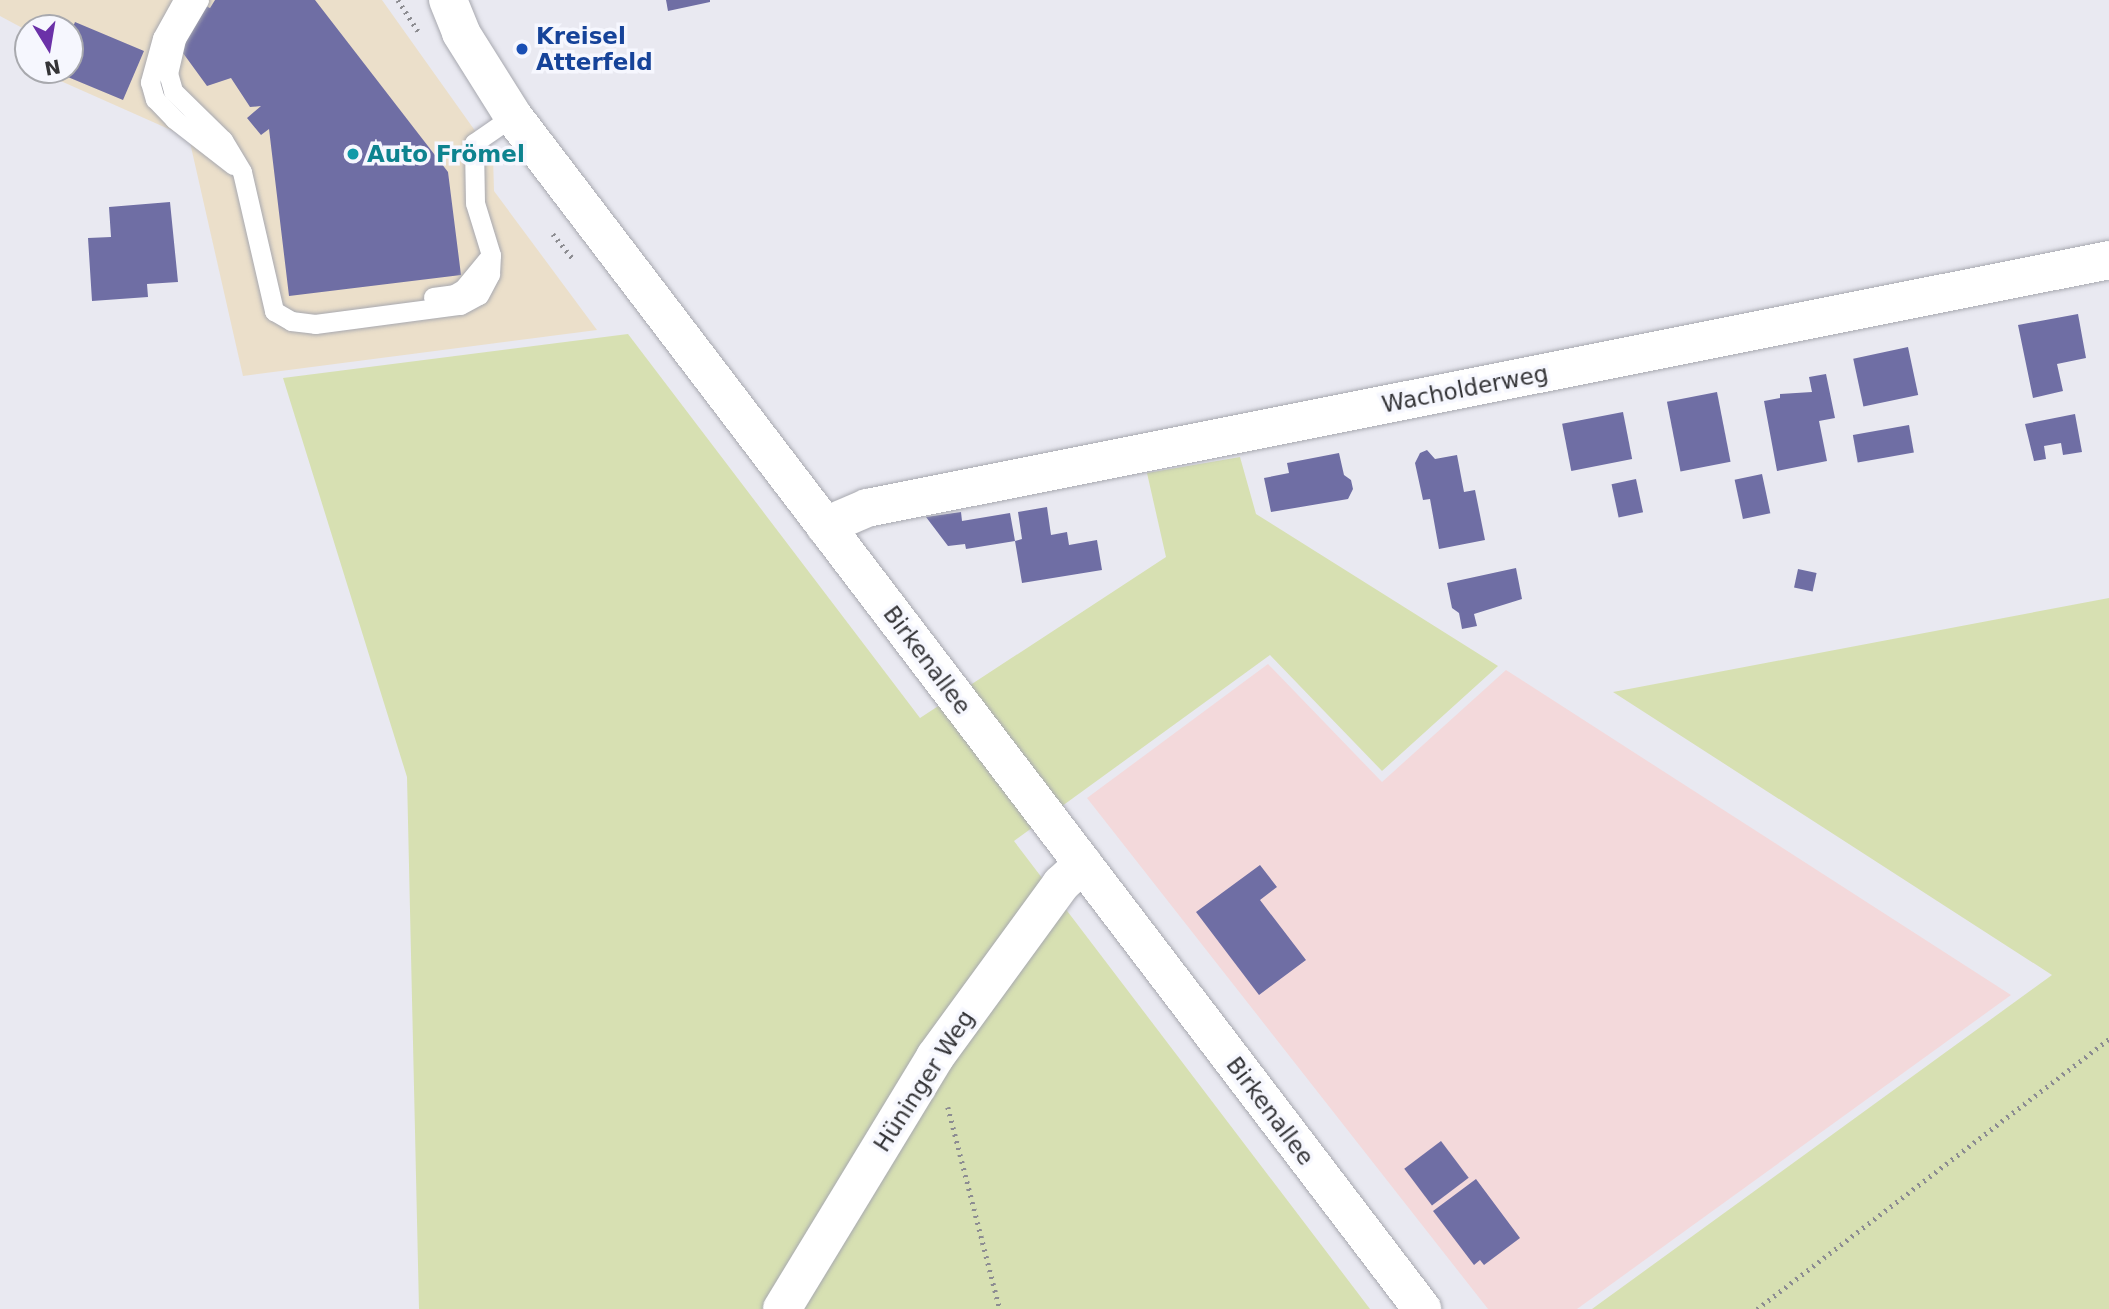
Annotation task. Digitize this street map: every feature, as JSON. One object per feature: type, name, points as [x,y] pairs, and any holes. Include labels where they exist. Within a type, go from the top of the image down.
[{"type":"street","name":"Birkenallee","points":[[448,0],[461,33],[513,116],[1422,1309]]},
{"type":"street","name":"Wacholderweg","points":[[825,526],[867,508],[2109,260]]},
{"type":"street","name":"Hüninger Weg","points":[[782,1309],[935,1057],[1061,884],[1083,864]]},
{"type":"lane","points":[[183,0],[162,38],[154,63],[150,82],[155,99],[174,119],[242,172]]},
{"type":"lane","points":[[199,0],[176,39],[168,73],[173,91],[223,140],[242,172],[274,311],[291,321],[315,324],[460,305],[479,295],[490,274],[491,255],[475,203],[474,143],[513,116]]},
{"type":"path","points":[[1757,1309],[2109,1040]]},
{"type":"path","points":[[935,1057],[1000,1309]]},
{"type":"shaded area","points":[[0,0],[382,0],[493,156],[494,191],[597,330],[243,376],[189,138],[68,84],[84,84],[84,14],[14,14],[14,24],[0,16]]},
{"type":"shaded area","points":[[1268,664],[1382,782],[1506,670],[2011,995],[1577,1309],[1488,1309],[1087,798]]},
{"type":"green space","points":[[628,334],[920,718],[1166,557],[1147,473],[1240,457],[1256,514],[1498,666],[1382,771],[1270,655],[1014,841],[1370,1309],[419,1309],[407,777],[283,378]]},
{"type":"green space","points":[[2109,598],[2109,1309],[1592,1309],[2052,975],[1613,692]]},
{"type":"building","name":"Auto Frömel","points":[[215,0],[315,0],[448,172],[461,275],[289,296],[269,129],[261,135],[247,118],[261,106],[250,107],[231,78],[207,86],[175,42],[199,3],[210,8]]},
{"type":"building","points":[[666,0],[710,0],[710,2],[668,11]]},
{"type":"building","points":[[84,26],[144,51],[123,100],[84,84]]},
{"type":"building","points":[[170,202],[178,282],[147,284],[148,297],[92,301],[88,238],[111,237],[109,207]]},
{"type":"building","points":[[2078,314],[2086,358],[2057,364],[2063,391],[2033,398],[2018,325]]},
{"type":"building","points":[[1908,347],[1918,395],[1863,407],[1853,359]]},
{"type":"building","points":[[1826,374],[1835,418],[1819,421],[1827,461],[1777,471],[1764,401],[1780,398],[1780,394],[1812,392],[1809,377]]},
{"type":"building","points":[[1717,392],[1731,462],[1680,471],[1667,402]]},
{"type":"building","points":[[1623,412],[1632,459],[1571,471],[1562,424]]},
{"type":"building","points":[[2075,414],[2082,452],[2063,455],[2061,443],[2044,446],[2046,459],[2034,461],[2025,424]]},
{"type":"building","points":[[1909,425],[1914,453],[1858,462],[1853,435]]},
{"type":"building","points":[[1427,450],[1435,459],[1457,455],[1464,492],[1475,490],[1485,540],[1439,549],[1430,499],[1423,500],[1415,463],[1420,453]]},
{"type":"building","points":[[1339,453],[1344,475],[1351,480],[1353,489],[1348,499],[1271,512],[1264,478],[1289,473],[1287,463]]},
{"type":"building","points":[[1762,474],[1770,513],[1743,519],[1735,480]]},
{"type":"building","points":[[1636,479],[1643,512],[1619,517],[1612,484]]},
{"type":"building","points":[[1047,507],[1051,535],[1067,532],[1069,545],[1097,540],[1102,570],[1022,583],[1015,541],[1022,539],[1018,512]]},
{"type":"building","points":[[961,512],[962,521],[1010,513],[1015,541],[966,549],[965,544],[948,546],[926,517]]},
{"type":"building","points":[[1516,568],[1522,599],[1474,614],[1477,626],[1462,629],[1459,613],[1452,608],[1447,583]]},
{"type":"building","points":[[1798,569],[1817,573],[1813,592],[1794,588]]},
{"type":"building","points":[[1260,865],[1277,887],[1260,900],[1306,960],[1259,995],[1196,912]]},
{"type":"building","points":[[1441,1141],[1469,1178],[1432,1205],[1404,1169]]},
{"type":"building","points":[[1476,1179],[1520,1238],[1484,1265],[1480,1260],[1474,1265],[1433,1211]]},
{"type":"place","name":"Kreisel Atterfeld","points":[[522,49]]},
{"type":"place","name":"Auto Frömel","points":[[353,154]]}]
